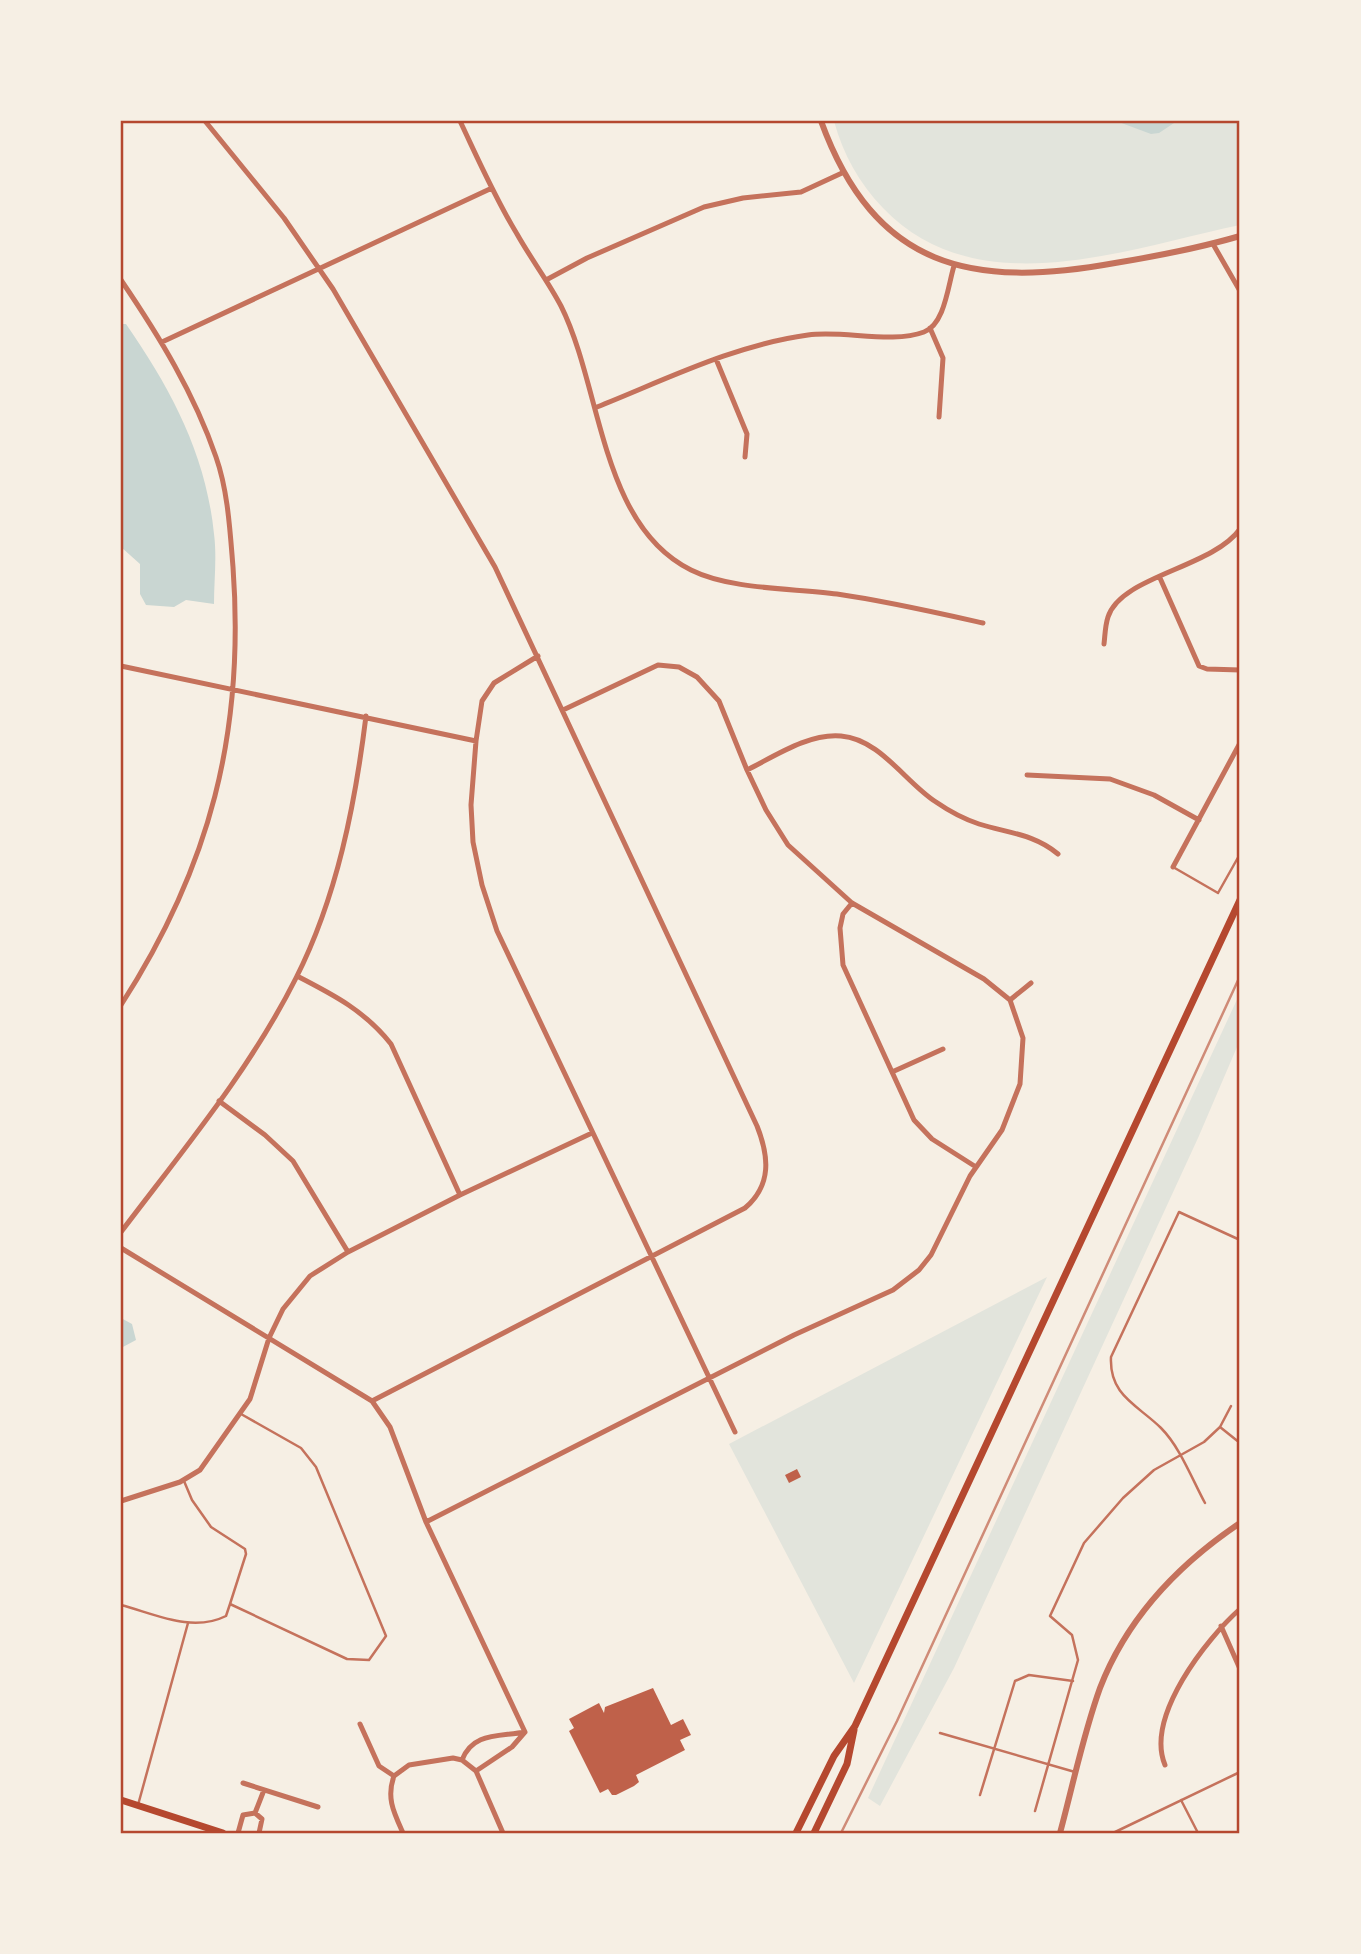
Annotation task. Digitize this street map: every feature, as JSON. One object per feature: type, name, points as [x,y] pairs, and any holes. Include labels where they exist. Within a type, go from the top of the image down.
[{"type":"main road","points":[[796,1833],[834,1756],[855,1726],[1240,900]]},
{"type":"main road","points":[[814,1833],[847,1764],[855,1726]]},
{"type":"main road","points":[[121,1800],[223,1833]]},
{"type":"street","points":[[205,121],[256,181],[319,269],[495,568],[564,710],[757,1126],[766,1158],[763,1184],[745,1208],[372,1401]]},
{"type":"street","points":[[460,121],[492,188],[547,280],[577,343],[613,470],[653,539],[680,564],[707,576],[839,594],[983,623]]},
{"type":"street","points":[[821,121],[842,173],[868,208],[916,249],[954,266],[1012,275],[1036,275],[1168,255],[1240,236]]},
{"type":"street","points":[[547,280],[587,258],[704,207],[743,198],[801,192],[842,173]]},
{"type":"street","points":[[162,342],[492,188]]},
{"type":"street","points":[[1213,244],[1240,291]]},
{"type":"street","points":[[597,407],[750,346],[809,335],[904,336],[930,328],[940,316],[954,266]]},
{"type":"street","points":[[121,280],[162,342],[189,393],[217,460],[226,504],[236,613],[229,736],[222,771],[191,874],[163,936],[121,1005]]},
{"type":"street","points":[[930,328],[943,358],[939,417]]},
{"type":"street","points":[[716,359],[747,433],[745,457]]},
{"type":"street","points":[[1104,645],[1108,617],[1114,605],[1133,589],[1160,578],[1177,567],[1214,554],[1240,529]]},
{"type":"street","points":[[1160,578],[1199,666],[1207,669],[1240,670]]},
{"type":"street","points":[[538,656],[494,683],[482,701],[471,805],[473,839],[488,908],[735,1432]]},
{"type":"street","points":[[426,1522],[709,1378],[892,1290],[919,1270],[931,1255],[976,1167],[1002,1130],[1020,1084],[1023,1038],[1010,1000],[984,979],[852,903],[788,845],[766,810],[719,701],[697,677],[679,667],[658,665],[564,710]]},
{"type":"street","points":[[121,666],[476,741]]},
{"type":"street","points":[[121,1232],[253,1053],[297,976],[329,897],[344,848],[366,716]]},
{"type":"street","points":[[747,770],[821,737],[855,739],[870,746],[925,795],[948,810],[978,824],[1042,841],[1058,854]]},
{"type":"street","points":[[1172,867],[1240,743]]},
{"type":"street","points":[[1027,775],[1110,779],[1154,795],[1199,820]]},
{"type":"street","points":[[852,903],[843,914],[840,928],[844,965],[892,1072],[919,1127],[976,1167]]},
{"type":"street","points":[[297,976],[350,1003],[374,1023],[391,1044],[460,1195]]},
{"type":"street","points":[[1010,1000],[1031,983]]},
{"type":"street","points":[[892,1072],[943,1049]]},
{"type":"street","points":[[219,1101],[265,1135],[293,1161],[348,1252]]},
{"type":"street","points":[[121,1501],[184,1481],[200,1470],[250,1399],[269,1338],[283,1309],[303,1282],[348,1252],[592,1132]]},
{"type":"street","points":[[121,1248],[372,1401],[390,1427],[426,1522],[525,1732]]},
{"type":"street","points":[[1060,1833],[1101,1687],[1126,1637],[1182,1567],[1240,1523]]},
{"type":"street","points":[[1165,1765],[1159,1746],[1171,1703],[1200,1653],[1221,1626],[1240,1609]]},
{"type":"street","points":[[1221,1626],[1240,1669]]},
{"type":"street","points":[[360,1724],[379,1766],[394,1776]]},
{"type":"street","points":[[462,1760],[467,1748],[477,1739],[525,1732]]},
{"type":"street","points":[[476,1771],[512,1747],[525,1732]]},
{"type":"street","points":[[403,1833],[391,1805],[390,1788],[394,1776],[409,1765],[453,1758],[462,1760],[476,1771],[503,1833]]},
{"type":"street","points":[[243,1783],[318,1807]]},
{"type":"street","points":[[255,1813],[264,1790]]},
{"type":"street","points":[[238,1833],[243,1815],[255,1813]]},
{"type":"street","points":[[255,1813],[262,1819],[259,1833]]},
{"type":"lane","points":[[1172,867],[1218,893],[1240,854]]},
{"type":"lane","points":[[1205,1503],[1162,1429],[1121,1396],[1111,1368],[1116,1342],[1179,1212],[1240,1240]]},
{"type":"lane","points":[[1239,1378],[1240,1359]]},
{"type":"lane","points":[[1035,1811],[1078,1660],[1072,1635],[1050,1616],[1084,1543],[1137,1482],[1204,1442],[1220,1427],[1231,1406]]},
{"type":"lane","points":[[230,1604],[358,1661],[374,1656],[386,1636],[316,1467],[301,1448],[240,1413]]},
{"type":"lane","points":[[1220,1427],[1240,1443]]},
{"type":"lane","points":[[121,1605],[188,1623],[217,1620],[226,1616],[245,1549],[217,1532],[205,1520],[184,1481]]},
{"type":"lane","points":[[138,1805],[188,1623]]},
{"type":"lane","points":[[980,1795],[1015,1681],[1029,1675],[1073,1681]]},
{"type":"lane","points":[[940,1733],[1077,1772]]},
{"type":"lane","points":[[1113,1833],[1240,1772]]},
{"type":"lane","points":[[1181,1800],[1198,1833]]},
{"type":"shaded area","points":[[834,121],[1240,121],[1240,225],[1101,256],[1054,262],[1007,263],[962,255],[921,238],[883,208],[853,168]]},
{"type":"shaded area","points":[[1116,121],[1177,121],[1159,133],[1151,134]]},
{"type":"shaded area","points":[[121,324],[126,324],[158,373],[195,450],[210,505],[214,534],[214,604],[186,600],[174,607],[146,605],[140,594],[140,564],[121,547]]},
{"type":"shaded area","points":[[1240,993],[1240,1040],[1198,1138],[954,1668],[880,1806],[868,1798]]},
{"type":"shaded area","points":[[1047,1277],[854,1683],[729,1444]]},
{"type":"shaded area","points":[[121,1318],[132,1324],[136,1340],[121,1348]]},
{"type":"building","points":[[797,1469],[801,1477],[789,1483],[785,1475]]},
{"type":"building","points":[[653,1688],[671,1725],[683,1719],[691,1735],[680,1740],[685,1750],[636,1775],[639,1782],[634,1786],[616,1795],[612,1795],[608,1789],[600,1793],[569,1731],[574,1728],[569,1719],[599,1703],[604,1713],[605,1707]]},
{"type":"railway","points":[[841,1833],[897,1721],[1240,976]]}]
